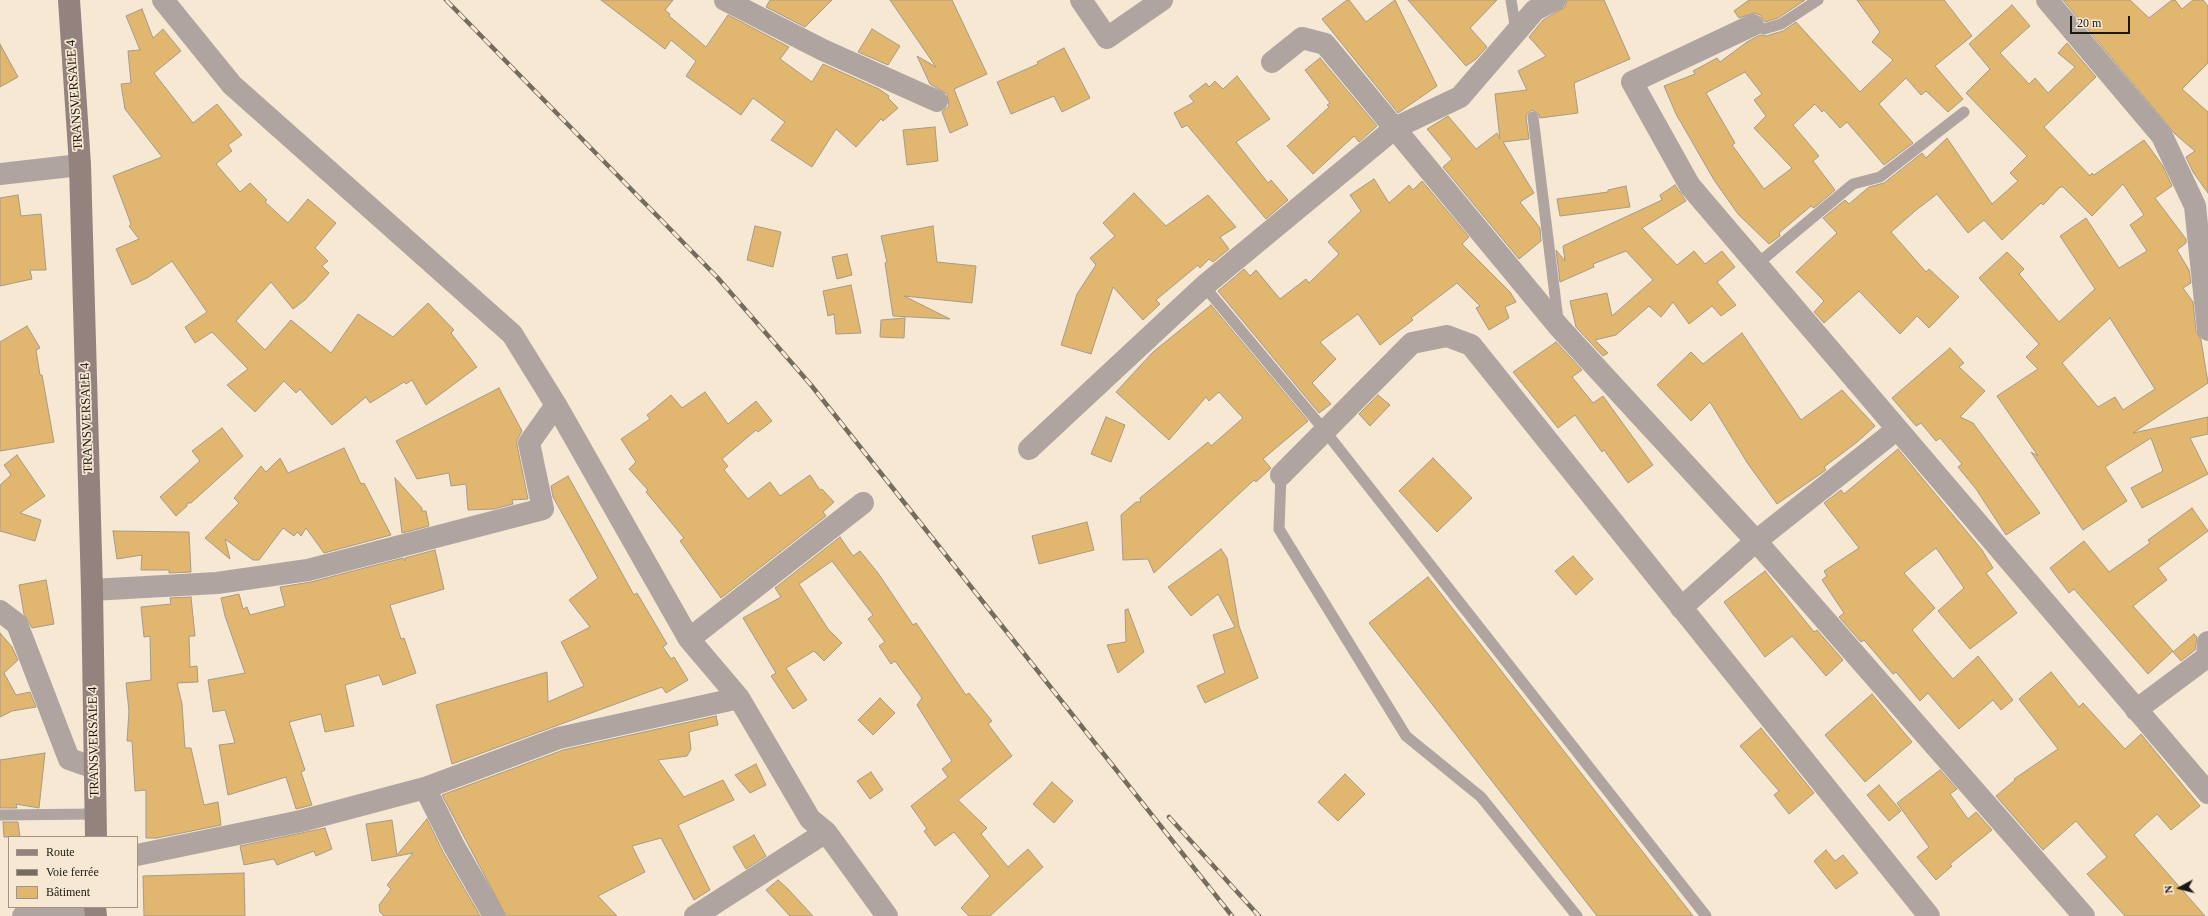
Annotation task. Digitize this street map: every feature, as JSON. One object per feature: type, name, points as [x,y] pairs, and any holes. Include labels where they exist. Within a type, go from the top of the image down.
[{"type":"main road","name":"TRANSVERSALE 4","points":[[69,0],[80,165],[92,590],[96,836]]},
{"type":"street","points":[[164,0],[232,85],[512,334],[556,405],[689,639],[740,698],[810,819],[826,832],[887,916]]},
{"type":"street","points":[[726,0],[823,50],[937,101]]},
{"type":"street","points":[[1081,0],[1107,38],[1162,0]]},
{"type":"street","points":[[1029,450],[1204,286],[1395,128],[1460,97],[1535,10],[1555,0]]},
{"type":"street","points":[[2047,0],[2162,136],[2201,201],[2208,330]]},
{"type":"street","points":[[1753,25],[1632,82],[1690,186],[1896,430],[2208,793]]},
{"type":"street","points":[[1272,62],[1302,38],[1325,44],[1559,327],[1756,540],[2084,916]]},
{"type":"street","points":[[0,174],[80,165]]},
{"type":"street","points":[[1281,475],[1412,343],[1447,336],[1471,345],[1929,916]]},
{"type":"street","points":[[92,590],[217,583],[308,570],[542,509],[529,443],[556,405]]},
{"type":"street","points":[[1681,608],[1756,540],[1896,430]]},
{"type":"street","points":[[689,639],[863,503]]},
{"type":"street","points":[[0,611],[70,759],[95,768]]},
{"type":"street","points":[[2136,710],[2207,657],[2208,642]]},
{"type":"street","points":[[138,855],[301,821],[425,788],[559,738],[740,698]]},
{"type":"street","points":[[425,788],[454,846],[494,916]]},
{"type":"street","points":[[694,916],[826,832]]},
{"type":"street","points":[[23,916],[95,911]]},
{"type":"lane","points":[[1511,0],[1516,32]]},
{"type":"lane","points":[[1753,25],[1764,29],[1781,24],[1818,0]]},
{"type":"lane","points":[[1756,265],[1853,184],[1880,177],[1964,112]]},
{"type":"lane","points":[[1533,118],[1559,327]]},
{"type":"lane","points":[[1204,286],[1325,430],[1706,916]]},
{"type":"lane","points":[[1281,475],[1279,530],[1406,736],[1481,797],[1577,916]]},
{"type":"lane","points":[[0,815],[95,814]]},
{"type":"building","points":[[601,0],[673,0],[665,10],[670,14],[669,16],[706,47],[728,15],[789,47],[780,59],[812,82],[823,64],[879,89],[889,96],[888,98],[898,108],[883,121],[881,119],[856,147],[836,129],[812,167],[771,140],[785,122],[753,98],[741,115],[686,76],[696,61],[671,40],[665,49]]},
{"type":"building","points":[[770,0],[832,0],[805,27],[766,7]]},
{"type":"building","points":[[890,0],[952,0],[987,74],[954,89],[968,125],[950,133],[942,112],[949,106],[947,94],[930,84],[917,56],[936,67]]},
{"type":"building","points":[[1349,0],[1366,22],[1395,0],[1437,86],[1398,113],[1322,19]]},
{"type":"building","points":[[1408,0],[1497,0],[1470,28],[1487,47],[1476,59],[1466,66]]},
{"type":"building","points":[[1567,0],[1604,0],[1630,59],[1574,83],[1578,113],[1540,118],[1538,113],[1532,110],[1526,117],[1529,139],[1503,142],[1534,193],[1520,202],[1540,228],[1541,241],[1519,259],[1443,167],[1452,159],[1427,129],[1448,116],[1476,149],[1497,133],[1500,139],[1495,94],[1527,90],[1518,71],[1546,56],[1529,37],[1543,20],[1565,7]]},
{"type":"building","points":[[1749,0],[1805,0],[1778,18],[1765,22],[1760,15],[1754,13],[1739,18],[1734,11]]},
{"type":"building","points":[[1857,0],[1944,0],[1972,36],[1935,66],[1963,99],[1948,112],[1926,91],[1921,95],[1906,78],[1879,104],[1913,143],[1884,165],[1847,122],[1840,128],[1824,110],[1822,112],[1815,104],[1793,125],[1819,156],[1813,161],[1835,190],[1814,208],[1811,206],[1779,233],[1780,236],[1769,244],[1738,214],[1714,180],[1676,114],[1664,86],[1695,74],[1693,71],[1717,58],[1720,62],[1747,42],[1760,35],[1766,36],[1783,31],[1796,22],[1860,92],[1893,60],[1872,42],[1880,32]],"holes":[[[1745,72],[1762,94],[1754,100],[1766,116],[1754,128],[1792,168],[1764,189],[1732,145],[1735,143],[1706,93]]]},
{"type":"building","points":[[2063,0],[2130,0],[2149,18],[2172,0],[2175,0],[2182,9],[2193,0],[2203,0],[2208,6],[2208,63],[2182,89],[2208,112],[2208,193],[2193,172],[2186,157],[2195,151],[2175,134]]},
{"type":"building","points":[[2012,5],[2030,26],[2000,53],[2029,84],[2035,78],[2048,93],[2075,67],[2058,53],[2067,43],[2096,77],[2044,127],[2090,176],[2092,173],[2094,175],[2144,140],[2163,166],[2172,186],[2155,198],[2186,239],[2186,243],[2177,250],[2189,270],[2191,283],[2183,288],[2193,302],[2196,331],[2201,340],[2208,383],[2133,433],[2208,417],[2208,434],[2190,438],[2208,474],[2142,508],[2131,488],[2163,471],[2151,438],[2105,467],[2127,501],[2083,530],[2031,452],[2038,456],[1997,396],[2038,369],[2026,357],[2039,344],[1979,278],[2007,252],[2024,269],[2019,274],[2059,322],[2095,289],[2060,236],[2086,218],[2119,268],[2147,251],[2130,225],[2144,215],[2123,184],[2092,216],[2063,187],[2060,187],[2043,205],[2041,203],[2002,240],[1984,220],[1968,233],[1937,194],[1891,232],[1926,272],[1929,269],[1959,297],[1929,328],[1917,316],[1900,334],[1859,291],[1824,323],[1814,312],[1824,301],[1796,272],[1837,233],[1823,218],[1845,200],[1849,204],[1869,187],[1884,183],[1922,153],[1926,158],[1947,138],[1992,204],[2018,181],[2010,173],[2027,156],[1966,93],[1990,69],[1969,44]],"holes":[[[2110,318],[2155,389],[2123,410],[2115,397],[2098,407],[2062,363]]]},
{"type":"building","points":[[142,9],[153,38],[163,29],[181,51],[154,73],[193,123],[217,104],[242,135],[228,145],[232,151],[216,164],[240,192],[250,183],[267,200],[265,202],[288,223],[308,199],[336,223],[315,248],[328,261],[322,266],[329,273],[305,300],[293,309],[271,282],[236,321],[265,350],[291,320],[331,353],[358,314],[393,337],[428,303],[454,330],[451,333],[477,367],[426,405],[412,380],[406,384],[404,382],[370,403],[366,397],[332,425],[300,389],[296,393],[284,381],[255,412],[227,385],[248,369],[212,332],[195,343],[185,327],[207,312],[172,261],[147,278],[132,285],[116,249],[139,239],[129,226],[131,224],[113,176],[162,157],[125,109],[121,84],[131,83],[128,51],[140,50],[126,16]]},
{"type":"building","points":[[872,29],[900,46],[888,65],[858,52]]},
{"type":"building","points":[[0,44],[18,77],[0,87]]},
{"type":"building","points":[[1064,48],[1090,98],[1062,112],[1054,96],[1011,114],[997,82],[1038,64],[1037,62]]},
{"type":"building","points":[[1320,58],[1377,126],[1359,142],[1354,136],[1313,174],[1287,146],[1329,107],[1327,105],[1330,103],[1305,70]]},
{"type":"building","points":[[1237,76],[1270,119],[1236,142],[1268,183],[1271,180],[1288,200],[1266,219],[1187,125],[1182,128],[1174,113],[1194,102],[1189,96],[1206,83],[1209,87],[1215,81],[1223,89]]},
{"type":"building","points":[[935,127],[938,161],[907,165],[903,130]]},
{"type":"building","points":[[1374,179],[1389,203],[1409,185],[1413,190],[1422,181],[1469,237],[1462,244],[1510,292],[1516,302],[1505,307],[1509,318],[1489,330],[1476,308],[1480,306],[1457,283],[1411,318],[1413,320],[1380,345],[1358,314],[1320,342],[1336,359],[1312,383],[1331,404],[1319,413],[1218,291],[1244,269],[1250,276],[1256,270],[1280,299],[1306,279],[1309,283],[1339,254],[1328,242],[1361,211],[1350,195]]},
{"type":"building","points":[[1675,185],[1686,201],[1642,228],[1677,265],[1694,251],[1705,264],[1722,251],[1735,267],[1717,282],[1736,305],[1721,316],[1712,306],[1689,324],[1673,302],[1661,317],[1649,306],[1616,335],[1595,340],[1608,353],[1603,356],[1576,327],[1570,301],[1607,293],[1612,316],[1653,280],[1626,251],[1593,264],[1594,267],[1560,282],[1556,250],[1565,261],[1563,246],[1662,200],[1660,195]]},
{"type":"building","points":[[1626,186],[1630,207],[1560,216],[1557,199],[1608,192],[1608,190]]},
{"type":"building","points":[[1134,193],[1166,226],[1208,195],[1236,227],[1220,237],[1229,249],[1213,262],[1209,259],[1200,268],[1198,265],[1156,300],[1160,304],[1143,320],[1113,287],[1091,354],[1061,345],[1077,294],[1096,265],[1090,258],[1115,236],[1103,223]]},
{"type":"building","points":[[18,195],[21,216],[41,214],[46,270],[30,270],[32,279],[0,286],[0,198]]},
{"type":"building","points":[[755,226],[781,232],[773,267],[747,260]]},
{"type":"building","points":[[933,226],[937,262],[976,266],[972,303],[904,296],[950,319],[893,316],[885,263],[887,262],[881,236]]},
{"type":"building","points":[[847,254],[852,275],[837,279],[832,257]]},
{"type":"building","points":[[851,285],[861,333],[836,334],[834,314],[828,316],[823,291]]},
{"type":"building","points":[[1211,305],[1308,421],[1263,459],[1271,468],[1270,469],[1256,482],[1254,480],[1154,573],[1148,559],[1123,560],[1121,515],[1136,502],[1141,502],[1140,498],[1208,442],[1211,446],[1243,418],[1219,392],[1209,401],[1206,397],[1169,440],[1116,392],[1153,352]]},
{"type":"building","points":[[905,318],[904,338],[880,337],[881,320]]},
{"type":"building","points":[[27,326],[40,348],[36,350],[54,442],[0,451],[0,342]]},
{"type":"building","points":[[1742,333],[1801,420],[1842,390],[1875,426],[1856,443],[1824,467],[1826,470],[1777,504],[1748,464],[1710,402],[1691,421],[1657,385],[1691,352],[1703,364]]},
{"type":"building","points":[[1556,342],[1582,370],[1572,377],[1593,403],[1603,396],[1653,465],[1628,483],[1604,450],[1602,452],[1575,415],[1558,428],[1513,372]]},
{"type":"building","points":[[1950,348],[1964,363],[1959,367],[1985,391],[1960,417],[1973,423],[2040,513],[2006,535],[1976,489],[1958,467],[1962,464],[1940,438],[1936,441],[1921,423],[1916,426],[1892,398]]},
{"type":"building","points":[[499,388],[522,431],[517,440],[517,445],[528,499],[512,500],[513,504],[494,509],[468,510],[466,484],[451,486],[449,473],[417,479],[396,441]]},
{"type":"building","points":[[705,392],[728,424],[756,401],[772,421],[758,432],[756,430],[722,459],[728,466],[724,470],[748,499],[770,482],[780,496],[810,475],[820,490],[822,489],[834,502],[823,512],[826,516],[721,598],[680,541],[684,538],[646,492],[648,490],[629,469],[636,462],[621,439],[650,419],[647,415],[671,395],[682,408]]},
{"type":"building","points":[[1378,395],[1390,405],[1370,426],[1359,414]]},
{"type":"building","points":[[1106,417],[1125,425],[1111,462],[1091,454]]},
{"type":"building","points":[[222,428],[243,456],[191,503],[187,503],[187,506],[176,516],[160,497],[200,461],[192,451]]},
{"type":"building","points":[[344,448],[361,484],[364,483],[391,535],[324,553],[306,528],[301,536],[297,532],[294,536],[283,528],[259,560],[253,560],[225,539],[230,559],[205,538],[239,503],[234,498],[261,466],[266,472],[280,458],[288,473]]},
{"type":"building","points":[[1898,449],[1982,550],[1993,568],[1986,573],[2017,613],[1970,649],[1938,611],[1964,588],[1936,548],[1904,573],[1935,608],[1912,630],[1953,679],[1978,656],[2013,700],[2001,710],[1993,700],[1959,729],[1928,693],[1920,701],[1896,672],[1893,674],[1864,640],[1861,642],[1839,617],[1844,613],[1822,580],[1827,576],[1824,571],[1859,548],[1824,503],[1841,490],[1844,494]]},
{"type":"building","points":[[17,455],[45,496],[20,513],[41,520],[35,541],[0,531],[0,485],[11,475],[4,465]]},
{"type":"building","points":[[1433,458],[1472,498],[1437,532],[1399,491]]},
{"type":"building","points":[[568,476],[634,595],[637,593],[667,644],[663,647],[671,659],[674,657],[688,680],[666,693],[662,687],[452,764],[436,705],[547,672],[548,702],[584,686],[561,642],[590,627],[569,600],[598,578],[553,497],[551,486]]},
{"type":"building","points":[[395,478],[422,508],[422,511],[426,511],[429,526],[402,533]]},
{"type":"building","points":[[2192,508],[2208,531],[2158,568],[2167,580],[2133,606],[2173,651],[2148,674],[2074,589],[2069,593],[2050,568],[2084,541],[2109,572],[2150,543],[2148,540]]},
{"type":"building","points":[[1087,522],[1094,550],[1039,564],[1032,536]]},
{"type":"building","points":[[113,531],[189,532],[191,572],[169,573],[169,570],[141,570],[142,555],[117,559]]},
{"type":"building","points":[[840,537],[853,556],[860,551],[878,573],[913,625],[916,623],[966,695],[969,693],[992,721],[988,724],[1012,756],[958,800],[987,828],[981,834],[1008,867],[1028,849],[1043,867],[990,916],[969,916],[961,908],[990,876],[954,832],[935,846],[924,831],[927,829],[911,806],[948,777],[942,769],[952,761],[917,705],[922,698],[895,661],[891,664],[879,646],[885,642],[868,619],[873,615],[832,561],[799,584],[828,629],[842,643],[824,661],[814,651],[786,668],[807,700],[793,709],[771,676],[776,673],[743,618],[781,597],[775,588]]},
{"type":"building","points":[[1221,549],[1227,558],[1239,626],[1258,678],[1205,703],[1197,686],[1225,673],[1213,635],[1235,627],[1218,594],[1191,616],[1168,587]]},
{"type":"building","points":[[435,550],[444,589],[390,605],[401,639],[404,638],[416,673],[383,685],[379,675],[345,685],[354,726],[325,732],[321,714],[289,722],[305,770],[301,772],[312,805],[296,809],[286,777],[228,795],[219,745],[235,743],[225,710],[213,712],[208,680],[245,673],[225,616],[221,598],[239,594],[243,609],[247,607],[250,615],[285,606],[280,587],[311,582],[403,558],[405,561],[405,558]]},
{"type":"building","points":[[1573,556],[1593,579],[1576,595],[1555,571]]},
{"type":"building","points":[[1765,571],[1814,632],[1817,630],[1843,660],[1826,676],[1792,636],[1765,657],[1724,602]]},
{"type":"building","points":[[1428,577],[1693,916],[1597,916],[1369,623]]},
{"type":"building","points":[[46,580],[54,624],[32,628],[24,614],[19,585]]},
{"type":"building","points":[[191,597],[195,636],[189,636],[190,667],[197,666],[198,682],[177,683],[182,704],[185,748],[191,748],[204,805],[218,802],[221,825],[157,838],[146,838],[146,790],[135,791],[132,741],[127,741],[129,711],[126,683],[151,680],[150,636],[144,637],[141,607],[171,604],[170,598]]},
{"type":"building","points":[[1128,609],[1144,652],[1118,673],[1107,645],[1126,642],[1125,610]]},
{"type":"building","points":[[0,633],[12,647],[18,660],[4,673],[16,695],[30,692],[36,707],[12,711],[0,717]]},
{"type":"building","points":[[2194,634],[2197,637],[2195,650],[2181,661],[2173,652]]},
{"type":"building","points":[[2051,672],[2079,707],[2083,703],[2125,749],[2141,734],[2200,806],[2171,830],[2157,814],[2134,835],[2205,916],[2125,916],[2087,874],[2107,857],[2076,821],[2043,850],[1996,796],[2015,780],[2014,779],[2058,749],[2019,699]]},
{"type":"building","points":[[1872,694],[1912,742],[1865,782],[1825,735]]},
{"type":"building","points":[[880,698],[895,713],[873,735],[858,720]]},
{"type":"building","points":[[716,716],[718,725],[689,732],[691,749],[687,756],[658,760],[684,797],[723,780],[734,800],[678,825],[710,890],[694,900],[661,838],[632,846],[645,872],[598,896],[617,916],[506,916],[442,795],[563,750]]},
{"type":"building","points":[[1761,728],[1814,793],[1789,814],[1774,795],[1779,791],[1740,746]]},
{"type":"building","points":[[45,753],[39,808],[16,804],[17,808],[0,808],[0,760]]},
{"type":"building","points":[[756,764],[766,785],[750,793],[735,775]]},
{"type":"building","points":[[1940,770],[1957,789],[1950,794],[1968,819],[1976,812],[1992,830],[1950,864],[1952,866],[1936,880],[1917,857],[1929,847],[1897,803]]},
{"type":"building","points":[[871,772],[883,790],[870,799],[857,781]]},
{"type":"building","points":[[1345,774],[1365,794],[1338,821],[1318,802]]},
{"type":"building","points":[[1052,782],[1073,801],[1054,823],[1033,804]]},
{"type":"building","points":[[1879,785],[1901,811],[1889,821],[1867,795]]},
{"type":"building","points":[[427,819],[443,852],[480,916],[384,916],[380,912],[379,905],[391,889],[387,885],[413,853],[372,861],[366,824],[392,820],[397,855]]},
{"type":"building","points":[[3,822],[18,822],[20,836],[4,837]]},
{"type":"building","points":[[325,828],[332,849],[316,856],[314,851],[277,865],[274,859],[244,865],[240,846]]},
{"type":"building","points":[[754,835],[766,856],[746,869],[733,847]]},
{"type":"building","points":[[1826,850],[1835,861],[1843,855],[1858,873],[1836,889],[1814,861]]},
{"type":"building","points":[[244,873],[245,916],[144,916],[143,876]]},
{"type":"building","points":[[778,880],[813,916],[790,916],[766,890]]},
{"type":"railway","points":[[446,0],[717,277],[811,385],[1232,916]]},
{"type":"railway","points":[[1169,817],[1259,916]]}]
